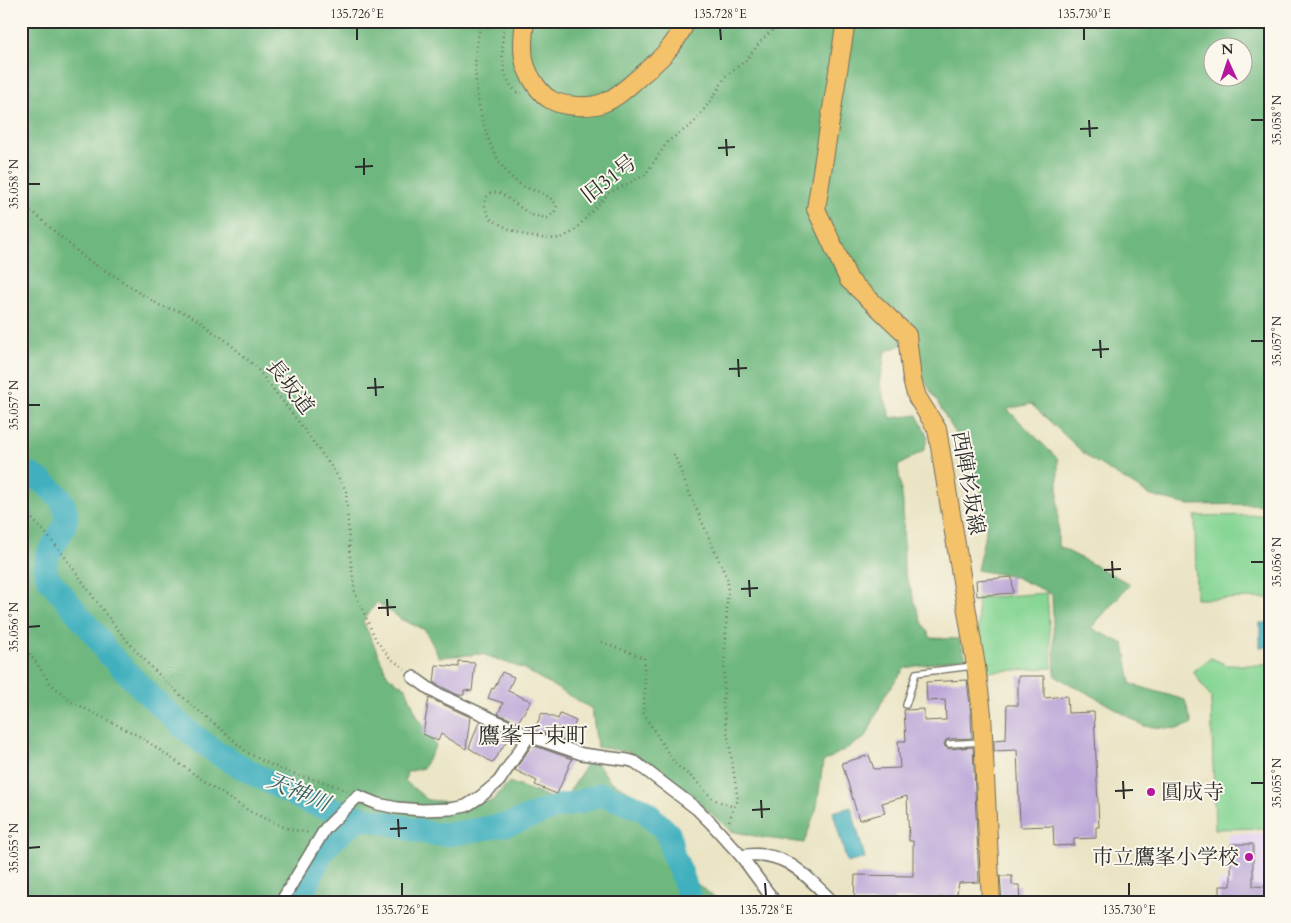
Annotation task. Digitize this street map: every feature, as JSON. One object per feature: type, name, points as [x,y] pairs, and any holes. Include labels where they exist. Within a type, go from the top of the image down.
[{"type":"main road","points":[[525,21],[523,48],[526,66],[534,82],[551,100],[566,105],[583,107],[604,102],[626,89],[663,56],[681,34],[686,21]]},
{"type":"main road","name":"西陣杉坂線","points":[[846,21],[816,209],[849,280],[907,335],[912,380],[917,397],[938,429],[982,714],[991,902]]},
{"type":"street","points":[[413,677],[434,692],[528,736],[582,754],[635,762],[697,809],[741,856],[775,902]]},
{"type":"street","points":[[281,902],[323,832],[358,796],[378,804],[397,808],[422,810],[451,809],[466,806],[480,797],[498,781],[528,736]]},
{"type":"street","points":[[741,856],[752,854],[764,855],[783,860],[800,870],[833,902]]},
{"type":"lane","points":[[906,705],[916,674],[976,666]]},
{"type":"lane","points":[[949,744],[983,742]]},
{"type":"path","name":"旧31号","points":[[481,21],[476,53],[477,93],[481,117],[492,149],[504,168],[519,183],[545,194],[553,199],[557,206],[554,213],[547,218],[539,218],[531,216],[499,192],[490,193],[485,199],[485,206],[491,219],[507,228],[527,236],[549,239],[561,238],[573,232],[609,193],[645,175],[668,141],[694,123],[726,76],[746,60],[761,41],[784,21]]},
{"type":"path","name":"長坂道","points":[[21,208],[35,214],[87,260],[162,306],[186,313],[202,323],[223,338],[255,366],[333,469],[346,490],[350,556],[355,593],[376,640],[390,658],[413,677]]},
{"type":"path","points":[[674,454],[728,581],[723,706],[738,800],[724,838]]},
{"type":"path","points":[[21,509],[36,522],[74,568],[116,627],[138,652],[178,693],[246,752],[273,766],[328,783],[358,796]]},
{"type":"path","points":[[21,641],[50,683],[72,702],[141,737],[251,812],[288,829],[323,832]]},
{"type":"path","points":[[602,642],[644,658],[645,689],[643,713],[675,764],[695,780],[713,799],[734,807]]},
{"type":"shaded area","name":"市立鷹峯小学校","points":[[1270,833],[1270,902],[1218,902],[1218,882],[1227,880],[1228,834]]},
{"type":"green space","points":[[21,21],[1270,21],[1270,504],[1188,505],[1151,496],[1088,457],[1031,404],[1007,409],[1058,459],[1058,546],[1130,584],[1091,628],[1124,644],[1131,684],[1185,700],[1192,724],[1177,729],[1144,726],[1055,676],[1052,594],[1015,577],[977,570],[986,530],[986,501],[956,434],[903,344],[885,352],[880,385],[891,418],[917,415],[928,437],[924,450],[898,466],[903,503],[904,570],[921,620],[931,638],[959,639],[966,657],[905,668],[885,695],[866,737],[823,762],[817,807],[804,843],[764,838],[731,831],[705,808],[629,752],[597,747],[592,709],[524,669],[482,654],[439,657],[425,630],[402,620],[377,602],[363,621],[388,676],[406,688],[417,716],[436,746],[423,768],[407,772],[405,781],[428,800],[451,802],[492,801],[509,782],[562,802],[587,762],[598,764],[610,781],[634,794],[669,821],[692,880],[721,902],[21,902]]},
{"type":"green space","points":[[1270,515],[1270,598],[1196,599],[1195,516]]},
{"type":"green space","points":[[1047,593],[1052,668],[981,672],[977,598]]},
{"type":"green space","points":[[1211,658],[1227,665],[1270,665],[1270,828],[1215,829],[1211,698],[1193,671]]},
{"type":"water","points":[[1260,623],[1270,623],[1270,647],[1260,647]]},
{"type":"water","points":[[851,807],[865,858],[847,863],[833,812]]},
{"type":"building","points":[[1012,577],[1013,593],[977,596],[976,580]]},
{"type":"building","points":[[459,662],[475,663],[472,691],[464,690],[464,695],[458,695],[434,683],[436,665],[459,667]]},
{"type":"building","points":[[502,672],[514,677],[508,691],[531,701],[518,722],[498,714],[503,703],[488,698]]},
{"type":"building","points":[[1018,676],[1044,676],[1044,698],[1067,696],[1068,713],[1094,712],[1099,827],[1096,827],[1096,838],[1074,839],[1074,845],[1054,846],[1053,826],[1020,827],[1017,750],[994,751],[994,740],[1006,739],[1007,705],[1018,705]]},
{"type":"building","points":[[967,680],[972,738],[948,739],[944,744],[949,749],[973,747],[979,882],[959,883],[956,898],[939,898],[939,900],[894,898],[894,902],[854,902],[855,875],[913,876],[913,841],[909,841],[907,796],[882,803],[885,813],[859,820],[842,763],[869,755],[874,769],[900,768],[898,741],[906,741],[904,710],[924,709],[924,721],[946,720],[945,700],[927,701],[926,682]]},
{"type":"building","points":[[429,698],[470,717],[466,749],[441,734],[438,741],[423,734]]},
{"type":"building","points":[[542,713],[558,719],[560,714],[576,721],[567,741],[534,730]]},
{"type":"building","points":[[479,722],[492,730],[493,728],[510,735],[493,763],[469,748]]},
{"type":"building","points":[[532,745],[572,759],[557,794],[535,785],[537,781],[515,770]]},
{"type":"building","points":[[1231,844],[1253,844],[1253,886],[1270,887],[1270,902],[1220,902],[1220,886],[1231,886]]},
{"type":"building","points":[[1000,876],[1012,876],[1012,885],[1019,885],[1020,902],[1002,902]]},
{"type":"waterway","name":"天神川","points":[[21,471],[41,481],[51,489],[64,505],[66,520],[46,560],[45,570],[49,579],[97,637],[107,652],[184,728],[217,753],[307,802],[432,834],[452,834],[510,824],[556,807],[579,802],[601,794],[643,809],[669,834],[673,855],[691,902]]},
{"type":"waterway","points":[[303,902],[306,885],[324,848],[360,817]]},
{"type":"place","name":"圓成寺","points":[[1151,792]]},
{"type":"place","name":"市立鷹峯小学校","points":[[1249,857]]},
{"type":"district","name":"鷹峯千束町","points":[[533,736]]}]
